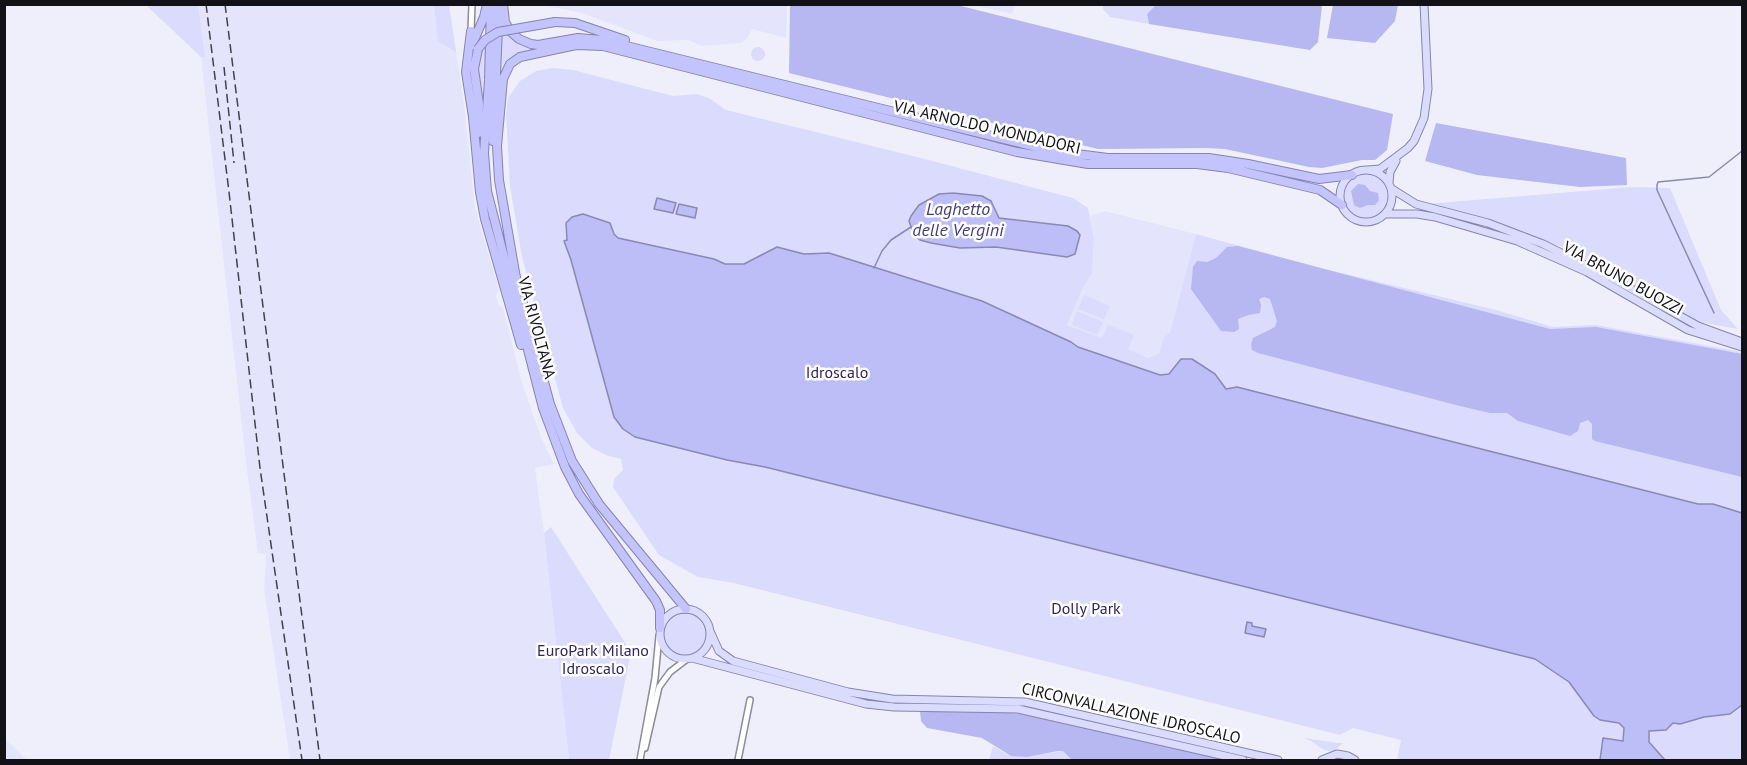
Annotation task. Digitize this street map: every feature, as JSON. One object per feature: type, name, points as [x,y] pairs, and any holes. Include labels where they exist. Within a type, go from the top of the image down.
[{"type":"highway","points":[[468,54],[489,4]]},
{"type":"highway","name":"VIA RIVOLTANA","points":[[489,4],[484,160],[488,199],[543,408],[565,467],[596,519],[659,606],[660,632]]},
{"type":"highway","points":[[501,4],[509,29],[514,36],[528,43],[538,45],[590,38],[651,51]]},
{"type":"highway","name":"VIA RIVOLTANA","points":[[501,4],[493,136],[499,213],[550,404],[572,461],[599,504],[686,609]]},
{"type":"highway","points":[[477,167],[479,108],[474,65],[478,49],[485,40],[498,32],[555,22],[575,23],[632,42],[651,51]]},
{"type":"highway","points":[[471,32],[466,72],[485,219],[546,427],[565,467]]},
{"type":"highway","name":"VIA ARNOLDO MONDADORI","points":[[516,278],[500,193],[497,158],[502,86],[507,69],[515,60],[525,55],[573,45],[601,46],[1017,152],[1088,164],[1197,164],[1228,168],[1320,190],[1341,205]]},
{"type":"highway","name":"VIA ARNOLDO MONDADORI","points":[[651,51],[1059,152],[1108,158],[1216,159],[1319,178],[1352,175]]},
{"type":"main road","points":[[1399,156],[1390,171],[1392,204],[1386,214],[1376,221],[1361,222],[1348,215],[1341,205],[1342,185],[1352,175],[1380,169],[1399,156],[1414,141],[1426,109],[1428,89],[1424,4]]},
{"type":"main road","points":[[1368,170],[1379,173],[1391,186]]},
{"type":"main road","name":"VIA BRUNO BUOZZI","points":[[1391,186],[1416,204],[1488,223],[1533,240],[1610,277],[1698,326],[1743,344]]},
{"type":"main road","name":"VIA BRUNO BUOZZI","points":[[1386,214],[1418,214],[1435,217],[1517,241],[1608,283],[1688,330],[1743,344]]},
{"type":"main road","points":[[686,609],[670,613],[664,619],[660,632],[663,648],[670,655],[690,659]]},
{"type":"main road","name":"VIA RIVOLTANA","points":[[686,609],[702,615],[710,631],[706,647],[700,654],[690,659]]},
{"type":"main road","name":"CIRCONVALLAZIONE IDROSCALO","points":[[710,631],[717,648],[733,661],[864,696],[892,699],[1025,702],[1278,760]]},
{"type":"main road","name":"CIRCONVALLAZIONE IDROSCALO","points":[[690,659],[866,704],[894,707],[1025,710],[1243,760]]},
{"type":"main road","points":[[1316,760],[1342,754],[1355,760]]},
{"type":"street","points":[[471,32],[472,4]]},
{"type":"street","name":"VIA RIVOLTANA","points":[[640,760],[655,678],[660,632]]},
{"type":"street","name":"VIA RIVOLTANA","points":[[640,760],[647,742],[659,687],[667,674],[690,659]]},
{"type":"street","points":[[738,760],[750,700]]},
{"type":"shaded area","points":[[1157,4],[1322,4],[1318,42],[1310,50],[1149,24],[1147,14]]},
{"type":"shaded area","points":[[1333,4],[1398,5],[1395,21],[1375,43],[1327,38]]},
{"type":"shaded area","points":[[198,5],[449,5],[464,104],[475,208],[499,290],[496,296],[499,305],[503,308],[522,383],[542,440],[554,464],[535,468],[569,760],[290,760],[264,589],[266,554],[258,553],[247,471],[201,57],[204,57]]},
{"type":"shaded area","points":[[541,5],[787,5],[786,38],[752,29],[747,39],[741,43],[702,46],[688,40],[657,41],[582,13]]},
{"type":"shaded area","points":[[790,5],[957,5],[1393,114],[1387,150],[1375,160],[1362,160],[1322,168],[1225,149],[1098,149],[789,73]]},
{"type":"shaded area","points":[[972,5],[1016,5],[1012,14]]},
{"type":"shaded area","points":[[1436,123],[1626,158],[1627,185],[1580,187],[1477,175],[1425,161]]},
{"type":"shaded area","points":[[1358,184],[1365,185],[1370,191],[1378,193],[1379,200],[1375,205],[1360,208],[1354,205],[1351,191]]},
{"type":"shaded area","points":[[1105,211],[1196,234],[1170,334],[1164,337],[1160,354],[1155,357],[1148,358],[1067,325],[1092,273],[1094,239],[1090,216]]},
{"type":"shaded area","points":[[1238,246],[1550,329],[1596,327],[1742,354],[1742,477],[1595,441],[1592,439],[1592,424],[1588,420],[1580,423],[1578,431],[1570,436],[1518,421],[1507,413],[1490,413],[1456,405],[1258,353],[1252,350],[1253,338],[1275,327],[1277,321],[1270,299],[1264,297],[1259,299],[1260,313],[1238,319],[1239,329],[1234,332],[1221,331],[1191,289],[1193,267],[1197,261],[1207,262],[1216,258],[1227,247]]},
{"type":"shaded area","points":[[920,711],[1004,712],[1030,715],[1225,760],[1072,760],[1063,751],[1027,757],[1011,756],[982,738],[927,728],[921,721]]},
{"type":"shaded area","points":[[5,739],[27,760],[5,760]]},
{"type":"green space","points":[[149,4],[198,5],[205,57],[201,57],[147,6]]},
{"type":"green space","points":[[434,5],[449,5],[456,52],[438,41]]},
{"type":"green space","points":[[1103,5],[1157,5],[1147,14],[1149,24],[1110,17],[1103,9]]},
{"type":"green space","points":[[510,33],[546,46],[517,54],[507,62],[500,73],[501,36]]},
{"type":"green space","points":[[486,45],[482,109],[477,71],[479,55]]},
{"type":"green space","points":[[758,47],[763,49],[765,54],[763,59],[758,61],[753,59],[751,54],[753,49]]},
{"type":"green space","name":"Idroscalo","points":[[552,68],[573,70],[673,96],[696,94],[709,98],[726,110],[1073,198],[1088,208],[1094,239],[1092,273],[1067,325],[1102,338],[1108,325],[1134,335],[1128,349],[1148,358],[1159,354],[1164,337],[1170,333],[1196,234],[1321,268],[1496,310],[1553,327],[1596,325],[1742,352],[1742,760],[1397,760],[1401,740],[1353,728],[1340,735],[734,583],[698,577],[659,555],[613,487],[614,479],[623,470],[621,459],[608,456],[592,448],[577,433],[563,408],[522,257],[510,186],[506,114],[508,98],[520,81],[536,71]]},
{"type":"green space","points":[[1366,174],[1382,180],[1388,196],[1382,212],[1366,218],[1350,212],[1344,196],[1350,180]]},
{"type":"green space","points":[[1632,187],[1670,188],[1721,310],[1738,329],[1699,322],[1563,247],[1426,204]]},
{"type":"green space","points":[[1084,295],[1110,306],[1104,319],[1078,309]]},
{"type":"green space","points":[[1077,311],[1103,322],[1097,335],[1072,325]]},
{"type":"green space","name":"EuroPark Milano Idroscalo","points":[[551,527],[631,652],[609,760],[569,760],[544,533]]},
{"type":"green space","points":[[685,612],[700,619],[707,634],[700,649],[685,656],[670,649],[663,634],[670,619]]},
{"type":"green space","points":[[1304,738],[1343,743],[1333,752],[1322,749]]},
{"type":"green space","points":[[993,746],[1008,755],[1024,757],[1063,751],[1072,760],[989,760]]},
{"type":"water","name":"Laghetto delle Vergini","points":[[939,194],[982,196],[991,201],[999,218],[1068,226],[1080,235],[1075,254],[1067,257],[996,247],[960,248],[920,240],[914,235],[909,221],[911,216],[919,205]]},
{"type":"water","points":[[657,198],[676,203],[673,213],[654,209]]},
{"type":"water","points":[[679,204],[697,208],[695,218],[676,214]]},
{"type":"water","name":"Idroscalo","points":[[583,214],[610,223],[618,238],[714,259],[725,264],[744,264],[777,247],[804,254],[829,253],[982,301],[1078,347],[1160,375],[1169,374],[1181,359],[1192,359],[1215,374],[1226,389],[1237,387],[1698,504],[1713,504],[1742,513],[1742,705],[1730,714],[1704,717],[1680,724],[1673,723],[1666,730],[1649,731],[1649,742],[1665,760],[1600,760],[1603,738],[1623,741],[1624,728],[1619,723],[1600,720],[1594,716],[1569,682],[1535,659],[765,467],[635,437],[623,429],[614,417],[564,241],[567,240],[566,223],[572,217]]},
{"type":"water","points":[[1247,622],[1252,623],[1252,626],[1266,629],[1264,637],[1245,633]]},
{"type":"waterway","points":[[1714,313],[1657,190],[1657,185],[1658,182],[1709,177],[1742,151]]},
{"type":"waterway","points":[[874,268],[882,251],[891,240],[911,227]]},
{"type":"railway","points":[[206,4],[260,468],[302,760]]},
{"type":"railway","points":[[225,4],[320,760]]},
{"type":"railway","points":[[224,67],[234,163]]},
{"type":"park label","name":"Dolly Park","points":[[1086,609]]}]
